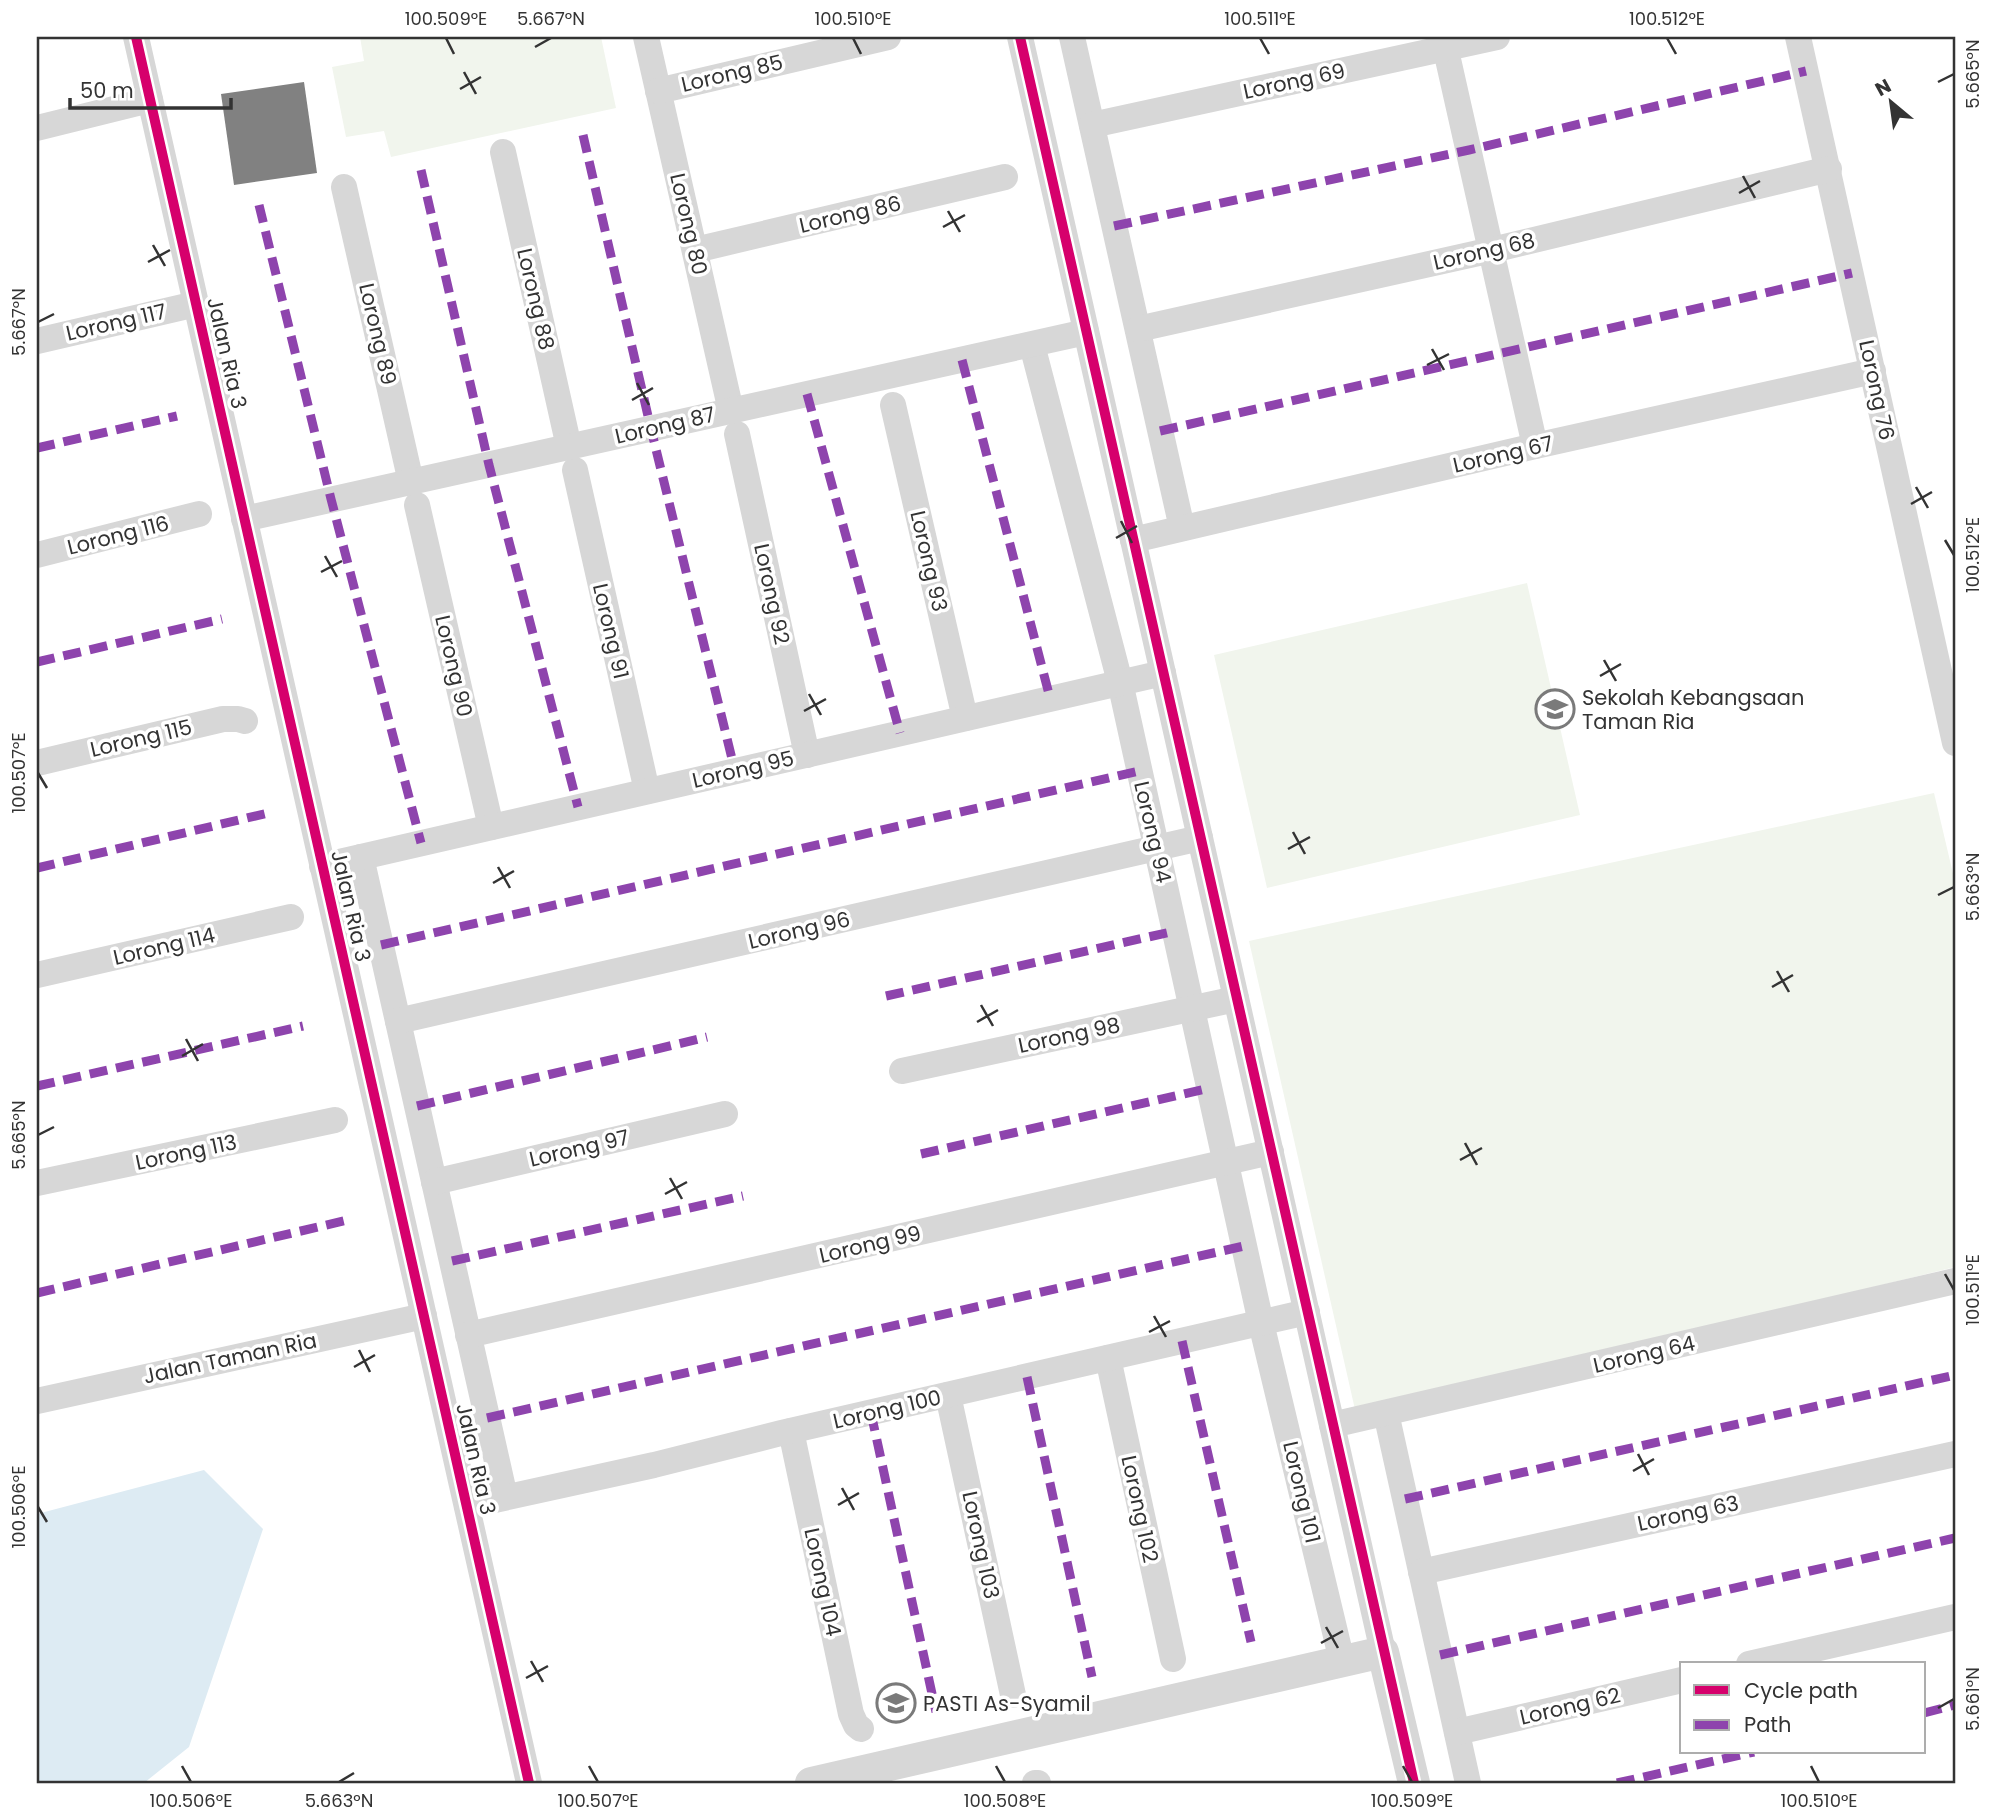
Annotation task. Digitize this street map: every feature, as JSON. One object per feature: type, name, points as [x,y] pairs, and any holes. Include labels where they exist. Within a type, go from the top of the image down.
[{"type":"street","name":"Jalan Ria 3","points":[[136,37],[529,1783]]},
{"type":"street","name":"Lorong 80","points":[[646,37],[734,422]]},
{"type":"street","name":"Lorong 85","points":[[659,91],[888,37]]},
{"type":"street","points":[[1020,37],[1414,1783]]},
{"type":"street","points":[[1072,37],[1182,528]]},
{"type":"street","name":"Lorong 69","points":[[1092,125],[1444,43],[1497,37]]},
{"type":"street","name":"Lorong 76","points":[[1798,37],[1955,743]]},
{"type":"street","points":[[1444,43],[1535,446]]},
{"type":"street","points":[[37,128],[150,100]]},
{"type":"street","name":"Lorong 88","points":[[503,152],[572,458]]},
{"type":"street","name":"Lorong 68","points":[[1138,329],[1492,250],[1829,169]]},
{"type":"street","name":"Lorong 86","points":[[695,250],[1005,177]]},
{"type":"street","name":"Lorong 89","points":[[344,187],[414,494]]},
{"type":"street","name":"Lorong 117","points":[[37,341],[196,304]]},
{"type":"street","name":"Lorong 87","points":[[244,519],[414,494],[734,422],[1086,332]]},
{"type":"street","name":"Lorong 94","points":[[1032,345],[1120,682],[1261,1323]]},
{"type":"street","name":"Lorong 67","points":[[1133,540],[1535,446],[1873,371]]},
{"type":"street","name":"Lorong 93","points":[[893,405],[965,718]]},
{"type":"street","name":"Lorong 92","points":[[734,422],[807,755]]},
{"type":"street","name":"Lorong 91","points":[[572,458],[647,791]]},
{"type":"street","name":"Lorong 90","points":[[414,494],[491,827]]},
{"type":"street","name":"Lorong 116","points":[[37,555],[199,514]]},
{"type":"street","name":"Lorong 95","points":[[322,866],[1163,673]]},
{"type":"street","name":"Lorong 115","points":[[37,763],[222,719],[245,721]]},
{"type":"street","name":"Lorong 96","points":[[398,1021],[1200,838]]},
{"type":"street","points":[[361,857],[505,1497]]},
{"type":"street","name":"Lorong 114","points":[[37,975],[290,917]]},
{"type":"street","name":"Lorong 98","points":[[902,1071],[1236,999]]},
{"type":"street","name":"Lorong 97","points":[[434,1182],[725,1114]]},
{"type":"street","name":"Lorong 113","points":[[37,1183],[335,1120]]},
{"type":"street","name":"Lorong 99","points":[[468,1335],[1271,1152]]},
{"type":"street","name":"Lorong 64","points":[[1332,1425],[1955,1281]]},
{"type":"street","name":"Lorong 100","points":[[467,1506],[654,1465],[1307,1312]]},
{"type":"street","name":"Jalan Taman Ria","points":[[37,1401],[424,1315]]},
{"type":"street","name":"Lorong 101","points":[[1261,1323],[1342,1661]]},
{"type":"street","name":"Lorong 102","points":[[1108,1358],[1173,1659]]},
{"type":"street","name":"Lorong 103","points":[[948,1395],[1013,1695]]},
{"type":"street","points":[[1386,1413],[1468,1783]]},
{"type":"street","name":"Lorong 104","points":[[791,1431],[851,1714],[861,1729]]},
{"type":"street","name":"Lorong 63","points":[[1421,1572],[1955,1454]]},
{"type":"street","points":[[1758,1662],[1955,1617]]},
{"type":"street","points":[[811,1783],[862,1777],[1383,1652]]},
{"type":"street","name":"Lorong 62","points":[[1457,1732],[1680,1680]]},
{"type":"shaded area","points":[[360,37],[601,37],[616,108],[391,157],[384,131],[346,137],[332,67],[364,61]]},
{"type":"shaded area","points":[[1527,583],[1580,815],[1267,888],[1214,655]]},
{"type":"shaded area","points":[[1934,793],[1955,882],[1955,1267],[1356,1414],[1249,941]]},
{"type":"shaded area","points":[[204,1470],[263,1529],[189,1747],[144,1783],[37,1783],[37,1514]]},
{"type":"building","points":[[304,82],[317,173],[234,185],[221,94]]},
{"type":"marked path","points":[[1114,226],[1469,150],[1806,71]]},
{"type":"marked path","points":[[583,135],[651,429],[735,771]]},
{"type":"marked path","points":[[421,170],[489,465],[578,807]]},
{"type":"marked path","points":[[259,205],[331,499],[421,843]]},
{"type":"marked path","points":[[1160,431],[1852,273]]},
{"type":"marked path","points":[[962,360],[1050,698]]},
{"type":"marked path","points":[[807,394],[900,733]]},
{"type":"marked path","points":[[37,448],[177,416]]},
{"type":"marked path","points":[[37,662],[222,619]]},
{"type":"marked path","points":[[381,945],[1139,771]]},
{"type":"marked path","points":[[37,868],[272,812]]},
{"type":"marked path","points":[[886,996],[1175,931]]},
{"type":"marked path","points":[[37,1086],[303,1026]]},
{"type":"marked path","points":[[417,1106],[707,1037]]},
{"type":"marked path","points":[[921,1154],[1210,1088]]},
{"type":"marked path","points":[[452,1261],[743,1196]]},
{"type":"marked path","points":[[37,1293],[352,1219]]},
{"type":"marked path","points":[[487,1418],[1244,1246]]},
{"type":"marked path","points":[[1182,1341],[1251,1642]]},
{"type":"marked path","points":[[1405,1499],[1955,1375]]},
{"type":"marked path","points":[[1027,1377],[1092,1677]]},
{"type":"marked path","points":[[871,1413],[936,1712]]},
{"type":"marked path","points":[[1440,1655],[1955,1538]]},
{"type":"marked path","points":[[1926,1712],[1955,1705]]},
{"type":"marked path","points":[[1617,1783],[1745,1754]]},
{"type":"cycle path","points":[[136,37],[529,1783]]},
{"type":"cycle path","points":[[1020,37],[1414,1783]]},
{"type":"place","name":"Sekolah Kebangsaan Taman Ria","points":[[1555,709]]},
{"type":"place","name":"PASTI As-Syamil","points":[[896,1703]]}]
